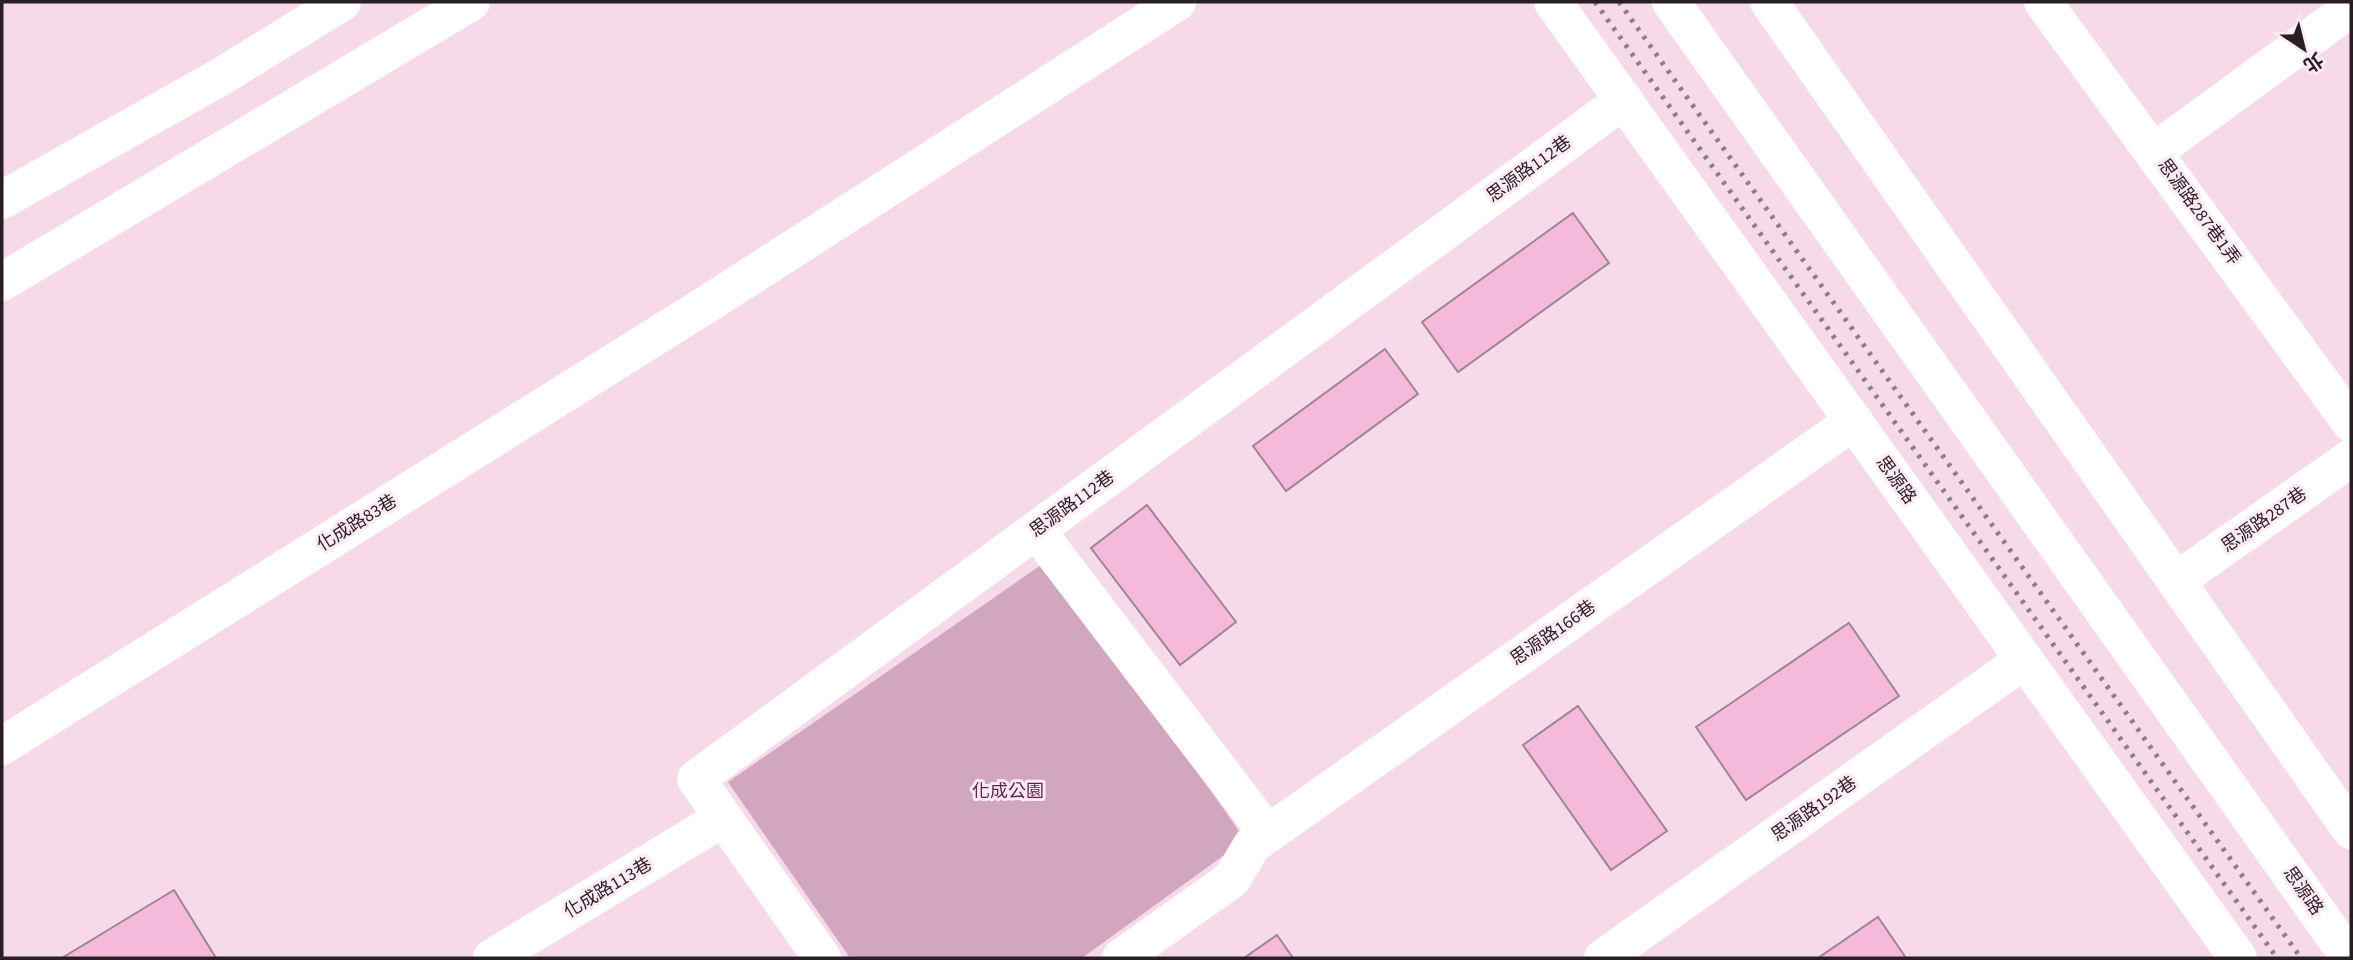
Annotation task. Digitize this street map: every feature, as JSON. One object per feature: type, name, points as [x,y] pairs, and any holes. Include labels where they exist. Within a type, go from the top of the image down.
[{"type":"street","points":[[2,200],[222,76],[342,2]]},
{"type":"street","points":[[2,282],[471,2]]},
{"type":"street","name":"化成路83巷","points":[[2,746],[712,301],[1177,2]]},
{"type":"street","name":"思源路","points":[[1553,2],[2234,957]]},
{"type":"street","name":"思源路","points":[[1671,2],[2350,958]]},
{"type":"street","points":[[1769,2],[2351,831]]},
{"type":"street","name":"思源路287巷1弄","points":[[2043,2],[2155,151],[2351,424]]},
{"type":"street","points":[[2155,151],[2351,8]]},
{"type":"street","name":"思源路112巷","points":[[822,958],[696,779],[1623,100]]},
{"type":"street","name":"思源路166巷","points":[[1260,840],[1854,421]]},
{"type":"street","name":"思源路287巷","points":[[2176,581],[2351,458]]},
{"type":"street","points":[[1036,530],[1260,840],[1232,878],[1121,958]]},
{"type":"street","name":"思源路192巷","points":[[1604,958],[2024,660]]},
{"type":"street","name":"化成路113巷","points":[[492,958],[723,818]]},
{"type":"green space","name":"化成公園","points":[[1051,558],[1245,840],[1082,958],[850,958],[728,782]]},
{"type":"building","points":[[1573,213],[1609,263],[1458,372],[1422,322]]},
{"type":"building","points":[[1385,349],[1418,394],[1286,491],[1253,446]]},
{"type":"building","points":[[1147,505],[1236,622],[1180,665],[1091,548]]},
{"type":"building","points":[[1849,623],[1899,696],[1746,800],[1696,727]]},
{"type":"building","points":[[1578,706],[1667,831],[1611,870],[1523,745]]},
{"type":"building","points":[[174,890],[216,958],[62,958]]},
{"type":"building","points":[[1878,917],[1906,958],[1818,958]]},
{"type":"building","points":[[1277,935],[1293,958],[1244,958]]},
{"type":"railway","points":[[1595,2],[2277,958]]},
{"type":"railway","points":[[1619,2],[2301,958]]}]
